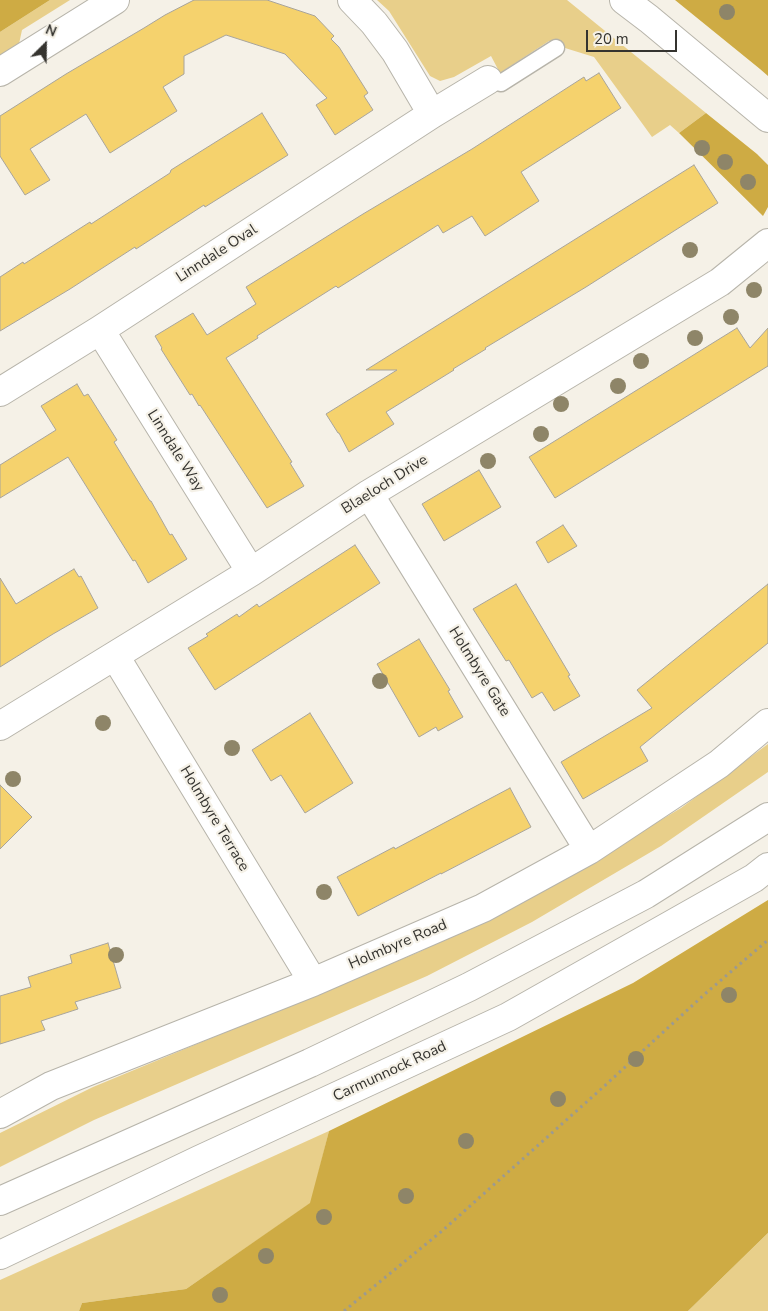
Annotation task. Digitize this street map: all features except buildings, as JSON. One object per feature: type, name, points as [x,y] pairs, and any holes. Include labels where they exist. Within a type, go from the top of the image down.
[{"type":"street","points":[[0,72],[115,0]]},
{"type":"street","points":[[352,0],[374,23],[396,51],[432,114]]},
{"type":"street","points":[[624,0],[768,118]]},
{"type":"street","name":"Linndale Oval","points":[[0,392],[100,330],[432,114],[488,80]]},
{"type":"street","name":"Blaeloch Drive","points":[[0,726],[251,572],[369,494],[720,282],[768,243]]},
{"type":"street","name":"Linndale Way","points":[[100,330],[251,572]]},
{"type":"street","name":"Holmbyre Gate","points":[[369,494],[589,850]]},
{"type":"street","name":"Holmbyre Terrace","points":[[115,656],[313,982]]},
{"type":"street","name":"Holmbyre Road","points":[[0,1114],[50,1086],[313,982],[484,908],[589,850],[718,764],[768,723]]},
{"type":"street","points":[[0,1201],[310,1064],[469,987],[646,894],[768,817]]},
{"type":"street","name":"Carmunnock Road","points":[[0,1255],[508,1017],[754,878],[768,867]]},
{"type":"lane","points":[[488,80],[501,84],[556,48]]},
{"type":"path","points":[[344,1311],[442,1231],[706,993],[768,940]]},
{"type":"shaded area","points":[[0,0],[50,0],[0,32]]},
{"type":"shaded area","points":[[50,0],[70,0],[22,30],[19,44],[0,55],[0,32]]},
{"type":"shaded area","points":[[377,0],[567,0],[706,113],[679,133],[670,125],[652,137],[594,57],[565,48],[562,50],[556,43],[549,41],[500,73],[491,56],[454,77],[440,81],[430,76],[389,11]]},
{"type":"shaded area","points":[[675,0],[768,0],[768,76],[760,69]]},
{"type":"shaded area","points":[[706,113],[768,165],[768,207],[763,216],[679,133]]},
{"type":"shaded area","points":[[768,744],[768,772],[661,846],[532,922],[427,976],[94,1120],[0,1167],[0,1133],[93,1087],[419,952],[567,876],[681,808]]},
{"type":"shaded area","points":[[768,900],[768,1233],[688,1311],[79,1311],[82,1303],[186,1289],[310,1203],[329,1131],[633,983]]},
{"type":"shaded area","points":[[329,1131],[311,1203],[186,1289],[82,1303],[79,1311],[0,1311],[0,1280]]},
{"type":"shaded area","points":[[768,1233],[768,1311],[688,1311]]}]
